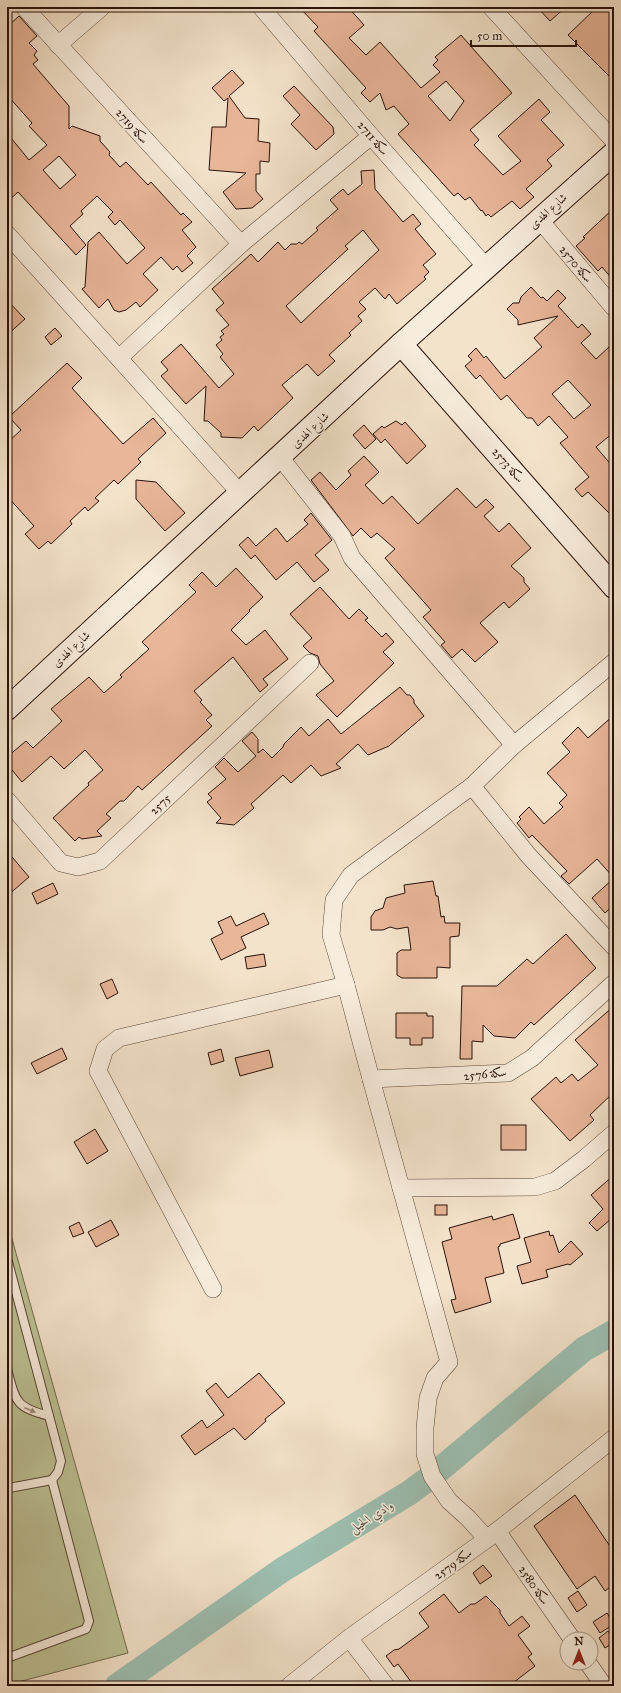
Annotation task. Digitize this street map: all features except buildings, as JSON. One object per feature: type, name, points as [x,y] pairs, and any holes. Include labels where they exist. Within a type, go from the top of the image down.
[{"type":"street","name":"سكة 2719","points":[[24,7],[241,244]]},
{"type":"street","points":[[58,45],[102,7]]},
{"type":"street","name":"سكة 2711","points":[[261,7],[370,136],[486,266]]},
{"type":"street","points":[[491,7],[614,141]]},
{"type":"street","points":[[119,358],[241,244],[370,136]]},
{"type":"street","name":"شارع الهدى","points":[[7,709],[486,266],[614,153]]},
{"type":"street","name":"سكة 2570","points":[[539,219],[614,308]]},
{"type":"street","points":[[7,234],[240,493]]},
{"type":"street","name":"سكة 2573","points":[[401,344],[614,586]]},
{"type":"street","points":[[280,457],[342,536],[352,558],[514,745]]},
{"type":"street","points":[[614,662],[514,745],[472,786],[351,875],[334,900],[331,935],[401,1188],[535,1187],[555,1181],[584,1159],[614,1133]]},
{"type":"street","name":"2575","points":[[7,800],[61,863],[78,867],[100,861],[310,663]]},
{"type":"street","points":[[472,786],[528,856],[614,947]]},
{"type":"street","name":"سكة 2576","points":[[370,1080],[508,1073],[532,1058],[614,983]]},
{"type":"street","points":[[213,1289],[98,1071],[105,1049],[119,1038],[346,985]]},
{"type":"street","name":"سكة 2580","points":[[401,1188],[449,1362],[436,1378],[428,1398],[425,1428],[425,1454],[432,1476],[449,1501],[468,1518],[492,1535],[566,1631]]},
{"type":"street","name":"سكة 2579","points":[[289,1686],[349,1638],[492,1535],[614,1438]]},
{"type":"street","points":[[349,1638],[386,1686]]},
{"type":"street","points":[[594,1671],[604,1686]]},
{"type":"lane","points":[[7,1258],[61,1461],[58,1472],[52,1480],[9,1488]]},
{"type":"lane","points":[[7,1369],[17,1400],[29,1411],[50,1416]]},
{"type":"lane","points":[[7,1658],[86,1629],[89,1621],[52,1480]]},
{"type":"green space","points":[[7,1221],[128,1653],[7,1685]]},
{"type":"waterway","name":"وادي الحيل","points":[[117,1686],[282,1570],[409,1493],[432,1476],[584,1349],[614,1332]]}]
